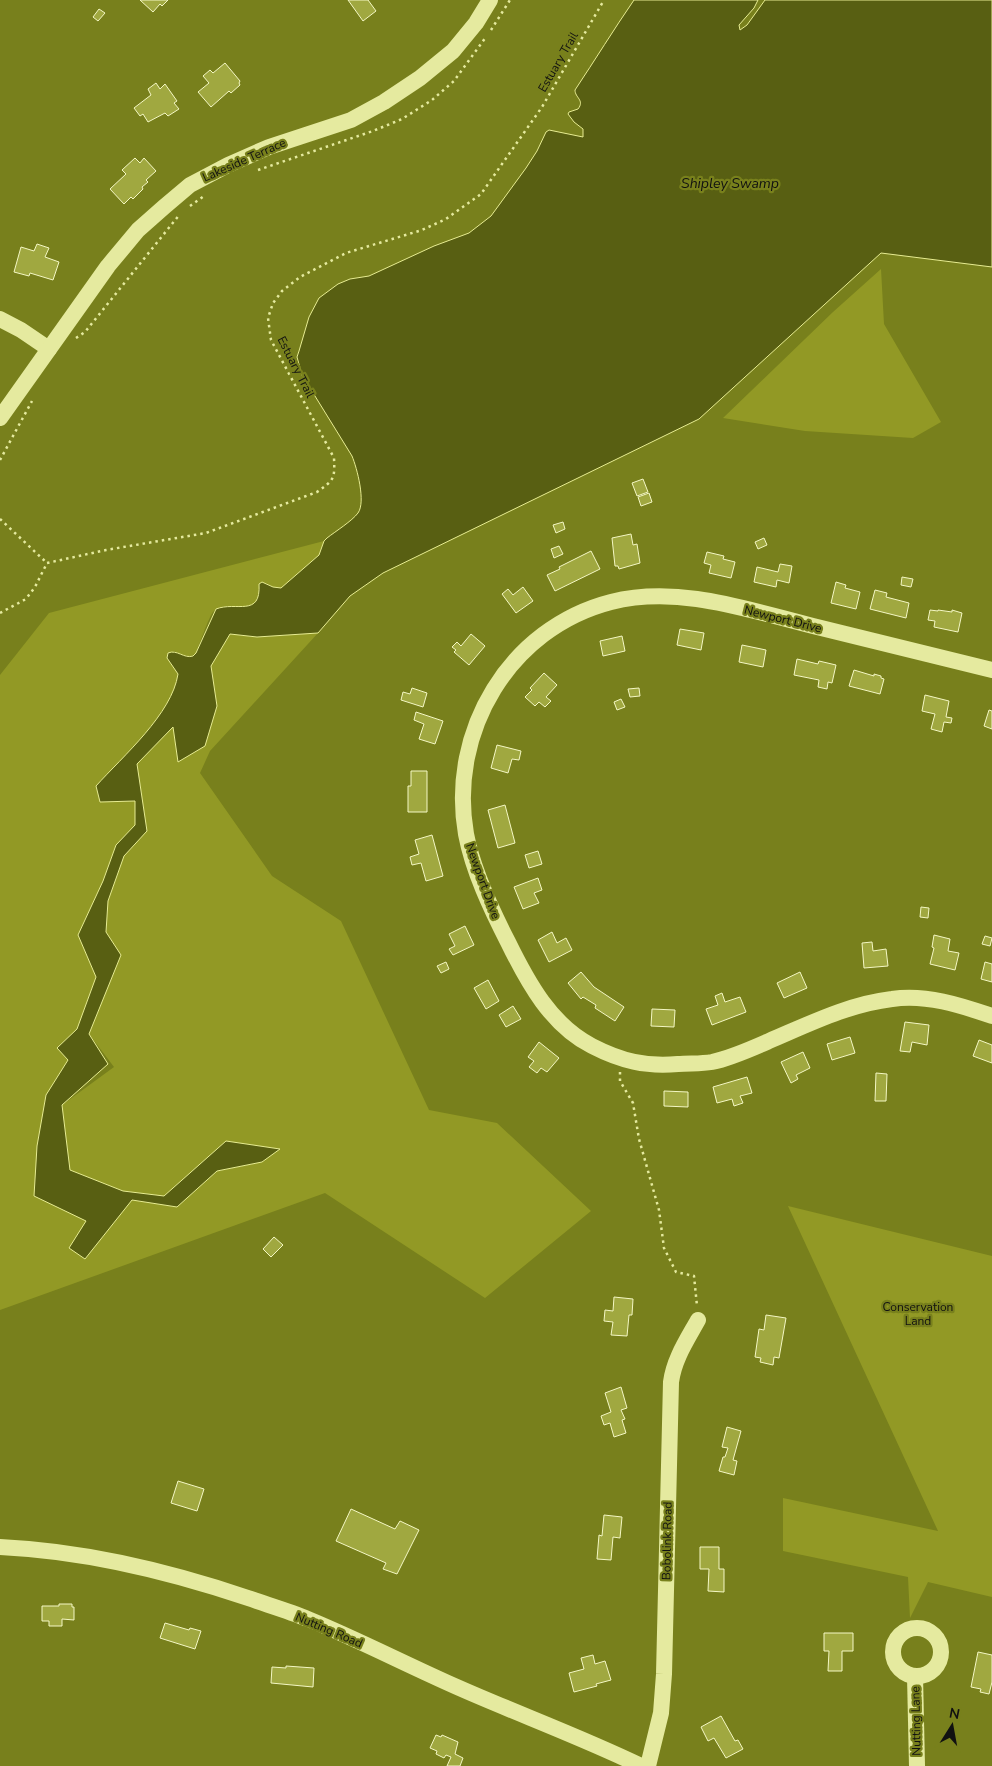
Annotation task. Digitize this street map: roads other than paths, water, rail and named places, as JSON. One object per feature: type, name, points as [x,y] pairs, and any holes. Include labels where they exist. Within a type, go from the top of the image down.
[{"type":"street","name":"Lakeside Terrace","points":[[0,418],[108,266],[138,230],[190,185],[228,165],[269,147],[351,120],[384,102],[420,78],[453,51],[476,23],[490,0]]},
{"type":"street","points":[[0,319],[21,330],[49,349]]},
{"type":"street","name":"Newport Drive","points":[[992,670],[721,603],[666,595],[613,602],[586,610],[539,637],[518,657],[499,680],[486,701],[473,734],[466,765],[464,791],[464,817],[467,836],[484,889],[521,969],[552,1015],[570,1034],[593,1047],[620,1058],[653,1066],[713,1062],[835,1014],[866,1004],[895,998],[936,1000],[973,1009],[992,1016]]},
{"type":"street","name":"Bobolink Road","points":[[648,1766],[661,1713],[664,1674],[672,1370],[698,1320]]},
{"type":"street","name":"Nutting Road","points":[[0,1547],[67,1553],[161,1572],[200,1582],[260,1602],[308,1619],[457,1687],[600,1746],[641,1766]]},
{"type":"street","name":"Nutting Lane","points":[[915,1676],[917,1766]]},
{"type":"water","name":"Shipley Swamp","points":[[634,0],[758,0],[754,8],[739,25],[740,30],[747,25],[765,0],[992,0],[992,267],[881,253],[699,419],[383,573],[350,596],[318,633],[257,637],[230,634],[211,666],[217,706],[205,746],[178,762],[173,727],[137,764],[147,831],[124,856],[108,901],[106,932],[121,955],[89,1034],[108,1064],[62,1105],[70,1170],[123,1191],[164,1196],[226,1141],[280,1149],[262,1162],[217,1171],[177,1207],[132,1200],[85,1259],[69,1248],[86,1221],[34,1196],[37,1146],[46,1095],[68,1060],[57,1048],[77,1029],[96,977],[78,935],[103,881],[116,845],[135,825],[135,801],[100,802],[96,786],[145,734],[166,704],[174,689],[178,674],[167,658],[168,653],[174,652],[190,657],[193,656],[216,609],[252,605],[259,595],[259,584],[262,582],[281,588],[319,555],[327,538],[348,523],[358,513],[361,493],[352,456],[302,375],[297,357],[309,317],[319,298],[338,284],[350,279],[369,276],[434,246],[469,233],[491,216],[526,168],[546,132],[549,130],[583,137],[583,129],[568,114],[580,106],[575,90]]},
{"type":"park label","name":"Conservation Land","points":[[918,1314]]}]
